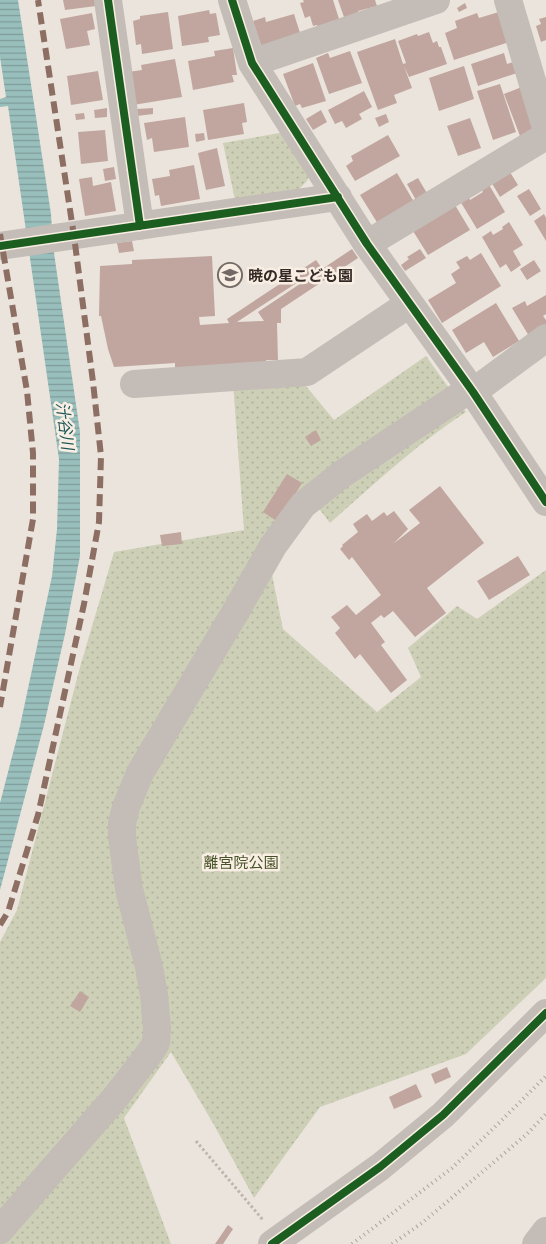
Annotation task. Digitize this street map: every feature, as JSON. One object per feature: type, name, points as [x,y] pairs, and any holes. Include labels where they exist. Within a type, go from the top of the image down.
[{"type":"street","points":[[108,0],[140,226]]},
{"type":"street","points":[[232,0],[252,63],[367,244],[472,390],[546,502]]},
{"type":"street","points":[[252,63],[436,0]]},
{"type":"street","points":[[508,0],[546,128]]},
{"type":"street","points":[[367,244],[546,136]]},
{"type":"street","points":[[4,246],[338,198]]},
{"type":"street","points":[[134,384],[307,372],[409,304]]},
{"type":"street","points":[[0,1230],[115,1098],[156,1042],[158,1029],[154,995],[149,967],[129,889],[122,823],[140,772],[273,546],[303,505],[342,474],[472,390],[546,338]]},
{"type":"street","points":[[276,1242],[380,1167],[442,1115],[546,1013]]},
{"type":"street","points":[[536,1244],[546,1231]]},
{"type":"path","points":[[196,1141],[276,1242]]},
{"type":"green space","points":[[285,132],[310,171],[307,181],[298,190],[235,200],[223,143]]},
{"type":"green space","name":"離宮院公園","points":[[426,356],[466,412],[413,451],[330,523],[307,493],[264,535],[283,629],[377,712],[421,677],[408,648],[457,606],[477,619],[546,570],[546,978],[466,1054],[320,1107],[254,1198],[171,1052],[124,1118],[171,1244],[0,1244],[0,942],[17,910],[80,667],[114,552],[244,530],[233,383],[301,380],[334,420]]},
{"type":"water","name":"汁谷川","points":[[0,0],[18,0],[51,214],[53,246],[80,432],[80,556],[65,634],[44,725],[0,890],[0,803],[20,726],[52,576],[57,529],[59,459],[8,106],[0,107],[0,99],[6,97],[0,57]]},
{"type":"building","points":[[63,0],[95,0],[96,6],[65,10]]},
{"type":"building","points":[[303,0],[333,0],[340,22],[318,29],[317,25],[313,26],[310,16],[305,18],[300,3],[304,2]]},
{"type":"building","points":[[338,0],[375,0],[377,6],[358,11],[359,15],[345,20]]},
{"type":"building","points":[[465,3],[467,8],[459,12],[457,8]]},
{"type":"building","points":[[209,10],[210,14],[216,13],[220,35],[208,37],[209,42],[182,46],[178,16]]},
{"type":"building","points":[[502,11],[512,41],[454,60],[445,33],[457,28],[455,21],[477,13],[479,18]]},
{"type":"building","points":[[168,12],[173,49],[142,54],[141,44],[136,45],[133,21],[140,19],[140,16]]},
{"type":"building","points":[[92,13],[95,29],[87,31],[90,45],[66,49],[60,19]]},
{"type":"building","points":[[294,14],[301,36],[262,48],[253,21],[265,17],[266,22]]},
{"type":"building","points":[[546,17],[546,40],[541,42],[536,26],[541,24],[539,19]]},
{"type":"building","points":[[429,32],[433,43],[437,41],[439,47],[441,47],[447,64],[409,77],[404,66],[412,88],[394,95],[397,103],[378,110],[357,52],[395,39],[403,64],[406,63],[398,41]]},
{"type":"building","points":[[233,48],[237,75],[232,75],[234,82],[193,90],[188,61],[215,56],[214,51]]},
{"type":"building","points":[[350,51],[362,83],[329,94],[316,58],[328,53],[330,58]]},
{"type":"building","points":[[504,53],[507,64],[513,62],[517,73],[478,86],[471,64]]},
{"type":"building","points":[[175,59],[182,97],[133,105],[128,72],[142,70],[141,65]]},
{"type":"building","points":[[313,63],[326,101],[302,108],[300,104],[295,106],[283,74]]},
{"type":"building","points":[[464,66],[474,99],[439,111],[429,78]]},
{"type":"building","points":[[98,71],[103,100],[71,105],[67,76]]},
{"type":"building","points":[[500,84],[516,132],[493,140],[477,91]]},
{"type":"building","points":[[529,84],[540,126],[520,136],[504,94]]},
{"type":"building","points":[[364,91],[372,107],[359,114],[362,119],[346,128],[342,121],[335,124],[328,110]]},
{"type":"building","points":[[244,103],[247,122],[242,123],[244,134],[208,140],[203,110]]},
{"type":"building","points":[[107,108],[107,117],[95,118],[94,110]]},
{"type":"building","points":[[153,108],[153,114],[137,116],[137,109]]},
{"type":"building","points":[[321,110],[327,122],[313,130],[306,119]]},
{"type":"building","points":[[84,113],[85,119],[76,120],[75,114]]},
{"type":"building","points":[[386,114],[389,122],[379,127],[375,118]]},
{"type":"building","points":[[185,117],[189,147],[154,152],[152,138],[147,140],[144,123]]},
{"type":"building","points":[[470,118],[481,148],[458,156],[447,126]]},
{"type":"building","points":[[105,130],[108,161],[81,164],[78,132]]},
{"type":"building","points":[[204,133],[205,140],[196,142],[195,134]]},
{"type":"building","points":[[388,135],[400,156],[355,181],[346,166],[353,161],[351,156]]},
{"type":"building","points":[[217,148],[225,186],[206,190],[198,153]]},
{"type":"building","points":[[194,165],[200,199],[161,206],[159,195],[155,196],[152,179],[170,176],[169,170]]},
{"type":"building","points":[[114,167],[116,179],[105,181],[103,169]]},
{"type":"building","points":[[508,169],[518,185],[500,197],[490,180]]},
{"type":"building","points":[[397,173],[414,202],[378,224],[360,195]]},
{"type":"building","points":[[92,177],[93,186],[111,182],[116,211],[85,216],[79,179]]},
{"type":"building","points":[[418,178],[428,195],[417,202],[407,184]]},
{"type":"building","points":[[488,183],[505,212],[477,229],[460,201],[468,196],[470,200],[483,192],[481,188]]},
{"type":"building","points":[[529,189],[541,209],[530,216],[517,196]]},
{"type":"building","points":[[455,205],[470,230],[428,255],[413,231]]},
{"type":"building","points":[[544,214],[546,218],[546,241],[534,221]]},
{"type":"building","points":[[509,222],[523,245],[513,251],[521,265],[511,272],[506,264],[500,268],[482,237],[491,231],[493,235],[503,229],[502,227]]},
{"type":"building","points":[[132,241],[134,251],[119,253],[117,243]]},
{"type":"building","points":[[352,249],[358,258],[281,309],[281,323],[277,323],[278,360],[266,360],[266,363],[175,368],[175,363],[114,367],[101,316],[99,316],[100,266],[132,264],[132,260],[212,256],[215,316],[199,317],[200,325],[229,323],[227,319],[316,260],[321,267],[237,322],[264,321],[258,312]]},
{"type":"building","points":[[420,249],[426,258],[405,271],[401,265],[409,259],[407,257]]},
{"type":"building","points":[[481,253],[501,286],[442,323],[428,300],[456,283],[451,274],[460,268],[456,262],[467,256],[470,260]]},
{"type":"building","points":[[534,260],[541,271],[527,280],[520,269]]},
{"type":"building","points":[[546,295],[546,314],[543,316],[546,320],[546,326],[529,336],[512,308],[525,301],[527,306]]},
{"type":"building","points":[[496,303],[519,341],[493,357],[484,342],[466,353],[452,330]]},
{"type":"building","points":[[316,430],[321,440],[311,446],[305,437]]},
{"type":"building","points":[[287,474],[302,483],[278,522],[263,512]]},
{"type":"building","points":[[440,486],[484,543],[427,588],[446,613],[415,637],[393,611],[384,618],[381,615],[371,623],[385,642],[381,645],[407,680],[391,693],[360,654],[355,659],[335,633],[340,628],[331,617],[347,605],[356,615],[381,595],[352,557],[349,560],[340,549],[342,545],[358,532],[353,524],[367,514],[372,521],[384,512],[387,516],[394,511],[408,529],[393,544],[420,523],[409,510]]},
{"type":"building","points":[[181,532],[182,544],[162,546],[160,535]]},
{"type":"building","points":[[518,556],[530,575],[489,600],[477,581]]},
{"type":"building","points":[[80,991],[89,997],[80,1012],[70,1006]]},
{"type":"building","points":[[447,1067],[451,1077],[435,1084],[431,1074]]},
{"type":"building","points":[[416,1084],[422,1097],[394,1109],[389,1097]]},
{"type":"building","points":[[228,1225],[233,1229],[223,1244],[215,1244]]},
{"type":"railway","points":[[352,1244],[452,1168],[546,1076]]},
{"type":"railway","points":[[392,1244],[422,1223],[527,1134],[546,1114]]},
{"type":"marked path","points":[[0,925],[8,912],[38,815],[84,604],[99,522],[101,456],[93,382],[74,236],[38,0]]},
{"type":"marked path","points":[[0,234],[27,391],[33,453],[33,519],[0,707]]},
{"type":"cycle path","points":[[108,0],[140,226]]},
{"type":"cycle path","points":[[232,0],[252,63],[367,244],[473,392],[546,502]]},
{"type":"cycle path","points":[[0,246],[338,197]]},
{"type":"cycle path","points":[[272,1244],[380,1167],[443,1115],[546,1013]]},
{"type":"place","name":"暁の星こども園","points":[[230,275]]}]
